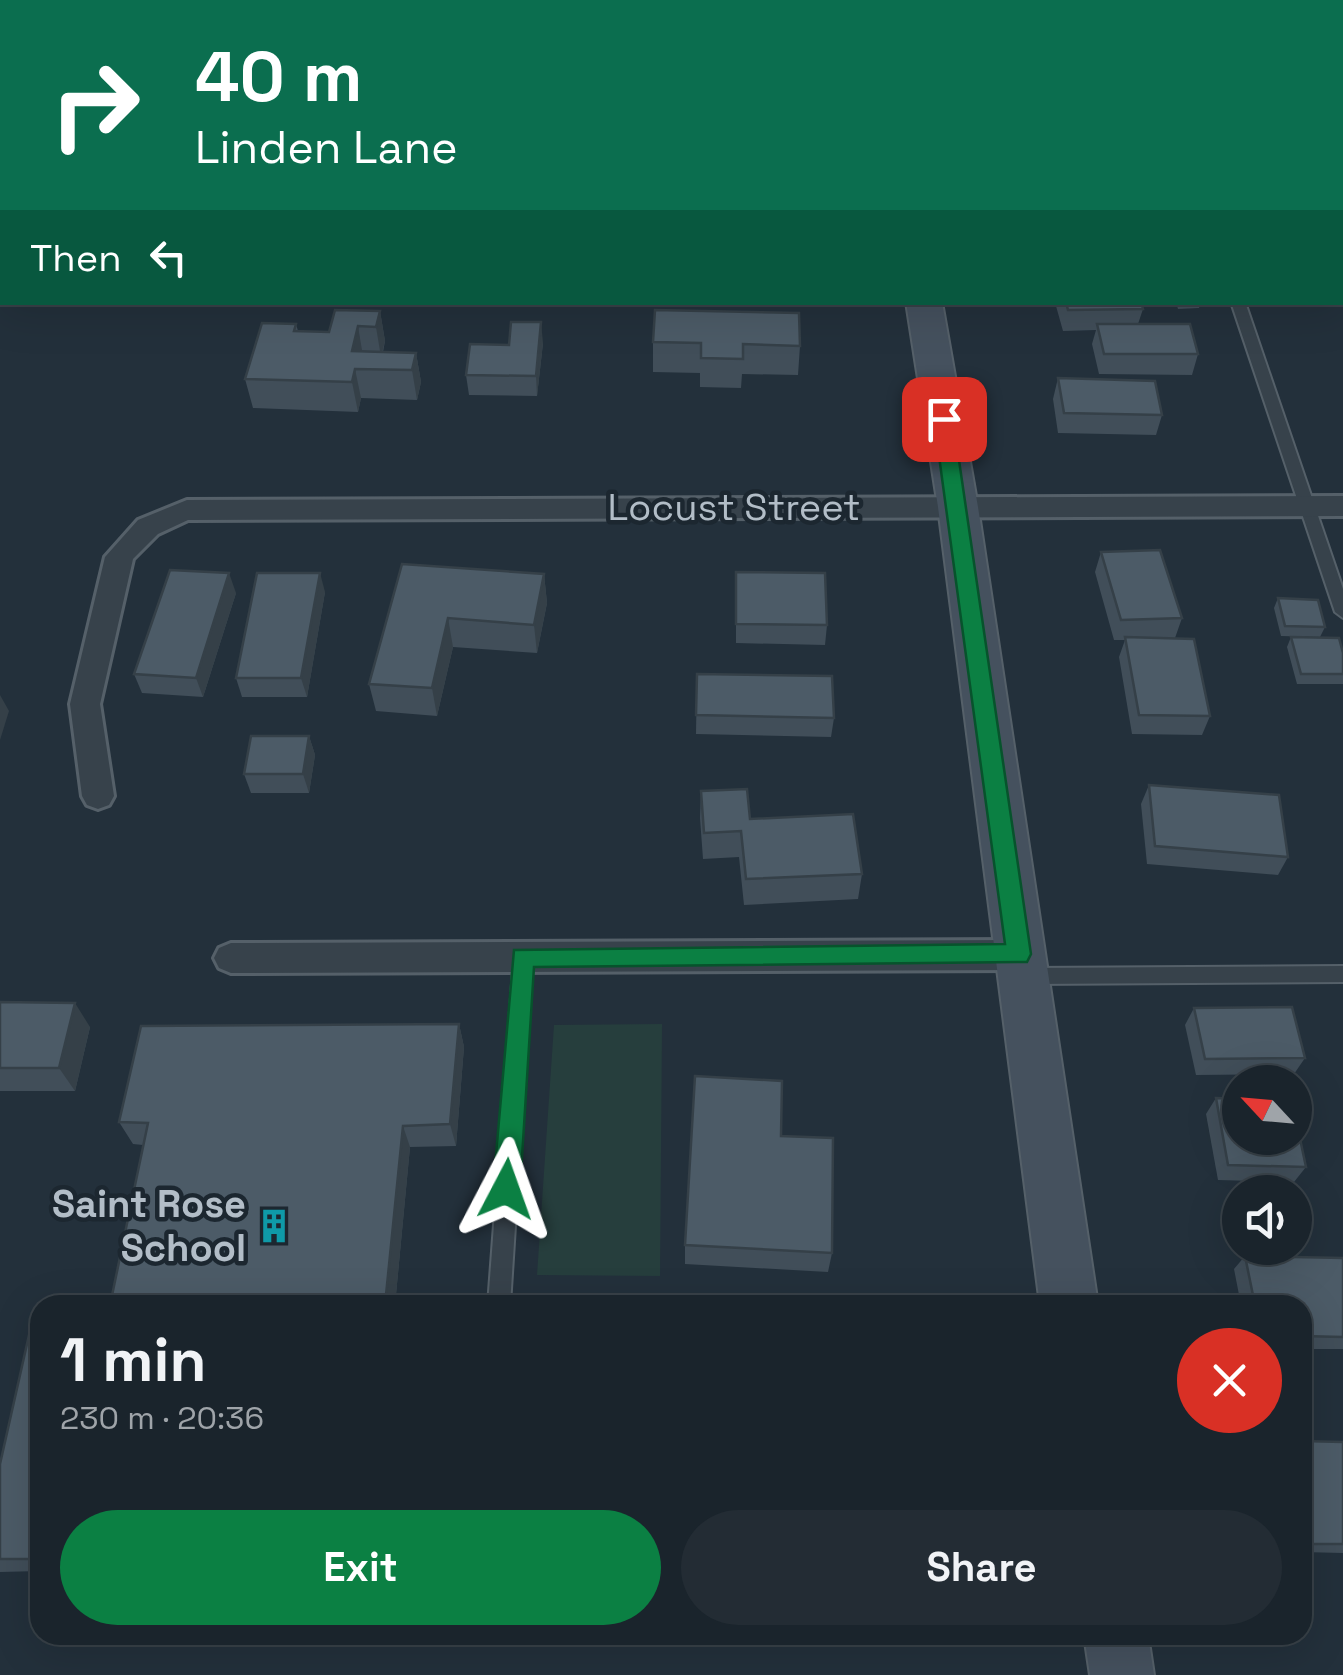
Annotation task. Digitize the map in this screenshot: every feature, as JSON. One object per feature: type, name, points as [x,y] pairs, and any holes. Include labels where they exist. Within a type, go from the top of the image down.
[{"type":"main road","points":[[924,305],[958,507],[1068,1295]]},
{"type":"main road","points":[[1118,1645],[1122,1675]]},
{"type":"street","name":"Locust Street","points":[[98,796],[85,704],[119,557],[132,537],[162,518],[216,508],[1343,506]]},
{"type":"street","points":[[230,958],[523,957],[1020,965]]},
{"type":"lane","points":[[1239,305],[1343,612]]},
{"type":"lane","points":[[499,1295],[523,957]]},
{"type":"lane","points":[[1020,965],[1343,974]]},
{"type":"green space","points":[[662,1024],[660,1276],[537,1275],[554,1025]]},
{"type":"building","points":[[1067,305],[1142,305],[1143,309],[1068,310]]},
{"type":"building","points":[[335,310],[380,311],[376,327],[358,326],[352,351],[416,353],[412,370],[355,369],[352,382],[245,379],[262,323],[296,324],[294,331],[329,332]]},
{"type":"building","points":[[655,310],[799,313],[800,346],[743,344],[743,359],[701,358],[701,343],[653,342]]},
{"type":"building","points":[[511,322],[541,322],[536,376],[466,375],[470,344],[509,345]]},
{"type":"building","points":[[1097,324],[1190,324],[1198,354],[1104,354]]},
{"type":"building","points":[[1058,378],[1155,381],[1162,415],[1064,413]]},
{"type":"building","points":[[1160,550],[1182,618],[1121,620],[1101,552]]},
{"type":"building","points":[[402,564],[544,574],[534,625],[448,618],[432,688],[369,684]]},
{"type":"building","points":[[170,570],[229,573],[196,678],[134,674]]},
{"type":"building","points":[[736,572],[825,573],[827,625],[736,624]]},
{"type":"building","points":[[257,573],[320,573],[301,678],[236,678]]},
{"type":"building","points":[[1278,598],[1318,600],[1325,627],[1285,626]]},
{"type":"building","points":[[1125,637],[1194,639],[1210,716],[1139,715]]},
{"type":"building","points":[[1291,637],[1339,638],[1343,674],[1301,674]]},
{"type":"building","points":[[697,674],[832,676],[834,718],[696,715]]},
{"type":"building","points":[[251,736],[309,736],[303,774],[244,774]]},
{"type":"building","points":[[1149,785],[1279,795],[1288,857],[1155,846]]},
{"type":"building","points":[[747,789],[750,819],[853,814],[862,874],[746,879],[741,831],[704,833],[701,791]]},
{"type":"building","points":[[0,1002],[75,1003],[59,1068],[0,1068]]},
{"type":"building","points":[[1292,1007],[1305,1058],[1205,1059],[1194,1008]]},
{"type":"building","name":"Saint Rose School","points":[[459,1024],[450,1124],[403,1126],[386,1295],[112,1295],[148,1123],[119,1122],[141,1026]]},
{"type":"building","points":[[695,1076],[782,1081],[781,1136],[833,1138],[832,1253],[685,1245]]},
{"type":"building","points":[[1216,1098],[1222,1098],[1222,1132]]},
{"type":"building","points":[[1226,1155],[1303,1155],[1306,1167],[1228,1165]]},
{"type":"building","points":[[1312,1257],[1343,1258],[1343,1337],[1312,1336],[1312,1295],[1253,1295],[1247,1265],[1312,1265]]},
{"type":"building","points":[[30,1335],[30,1559],[0,1559],[0,1464]]},
{"type":"building","points":[[1312,1441],[1343,1442],[1343,1544],[1312,1544]]},
{"type":"place","name":"Saint Rose School","points":[[274,1226]]},
{"type":"route","points":[[506,1189],[523,957],[1019,954],[944,419]]}]
